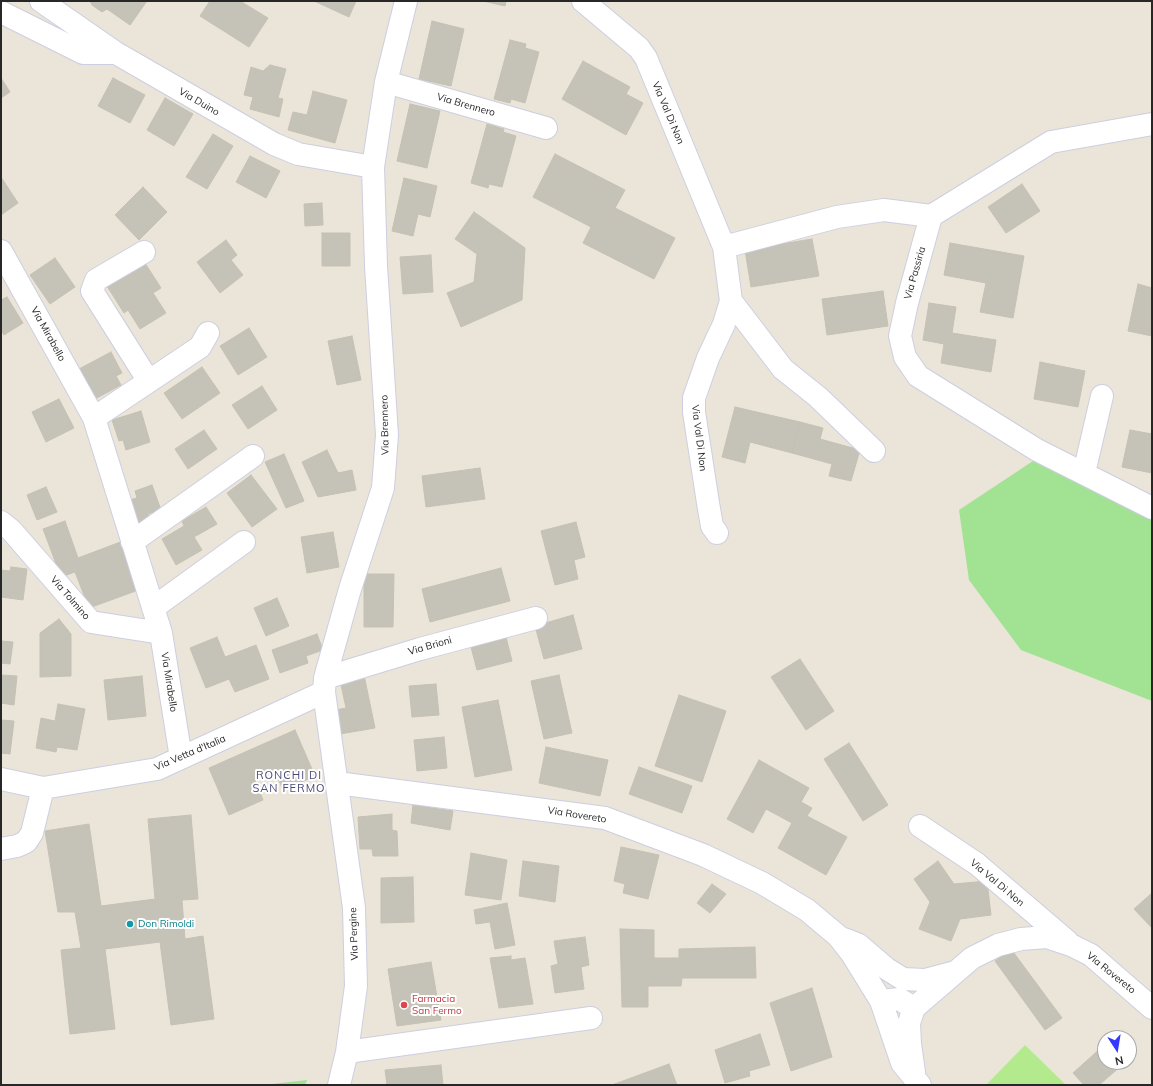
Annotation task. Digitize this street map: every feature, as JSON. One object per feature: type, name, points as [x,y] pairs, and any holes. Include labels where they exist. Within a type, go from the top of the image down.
[{"type":"street","name":"Via Duino","points":[[41,1],[116,53],[256,134],[298,154],[373,167]]},
{"type":"street","name":"Via Brennero","points":[[337,783],[324,685],[350,589],[383,488],[387,435],[376,266],[373,167],[386,82],[406,1]]},
{"type":"street","name":"Via Val Di Non","points":[[582,1],[639,48],[646,58],[724,246],[731,300],[724,324],[708,358],[694,398],[694,412],[708,503],[712,526],[717,533]]},
{"type":"street","points":[[1,12],[83,53],[116,53]]},
{"type":"street","points":[[136,80],[150,82],[158,77]]},
{"type":"street","name":"Via Brennero","points":[[386,82],[546,128]]},
{"type":"street","points":[[216,124],[257,147],[279,153],[298,154]]},
{"type":"street","points":[[724,246],[837,217],[884,210],[931,216],[1051,142],[1152,124]]},
{"type":"street","name":"Via Passiria","points":[[931,216],[907,303],[900,336],[905,357],[918,376],[1037,450],[1152,508]]},
{"type":"street","name":"Via Mirabello","points":[[1,251],[94,418],[161,633],[182,758]]},
{"type":"street","points":[[144,252],[96,280],[92,291],[148,380]]},
{"type":"street","points":[[731,300],[747,319],[764,346],[783,369],[818,398],[874,451]]},
{"type":"street","points":[[94,418],[148,380],[200,347],[208,333]]},
{"type":"street","points":[[1084,473],[1102,396]]},
{"type":"street","points":[[132,542],[253,456]]},
{"type":"street","name":"Via Tolmino","points":[[1,522],[11,530],[91,622],[161,633]]},
{"type":"street","points":[[153,608],[244,542]]},
{"type":"street","name":"Via Brioni","points":[[324,685],[420,648],[536,618]]},
{"type":"street","name":"Via Vetta d'Italia","points":[[1,779],[43,788],[157,769],[182,758],[324,685]]},
{"type":"street","name":"Via Rovereto","points":[[337,783],[605,818],[703,855],[762,884],[807,910],[838,936],[852,954],[899,997]]},
{"type":"street","name":"Via Pergine","points":[[337,783],[354,908],[356,986],[346,1052],[339,1085]]},
{"type":"street","points":[[1,849],[17,846],[26,842],[32,832],[43,788]]},
{"type":"street","name":"Via Val Di Non","points":[[920,826],[977,864],[1071,945]]},
{"type":"street","name":"Via Rovereto","points":[[838,936],[859,945],[887,969],[899,997]]},
{"type":"street","name":"Via Rovereto","points":[[899,997],[925,980],[956,971],[972,958],[998,945],[1021,939],[1048,937],[1071,945],[1091,955],[1152,1008]]},
{"type":"street","points":[[899,997],[902,1063],[918,1082]]},
{"type":"street","points":[[899,997],[909,1024],[910,1044],[918,1082]]},
{"type":"street","points":[[346,1052],[591,1018]]},
{"type":"green space","points":[[1036,459],[1122,506],[1152,518],[1152,701],[1021,650],[969,580],[959,510]]},
{"type":"green space","points":[[1025,1045],[1066,1085],[986,1085]]},
{"type":"green space","points":[[307,1080],[305,1085],[263,1085]]},
{"type":"building","points":[[90,1],[147,1],[130,25],[107,9],[102,12],[92,5]]},
{"type":"building","points":[[210,1],[240,1],[268,18],[249,47],[200,16]]},
{"type":"building","points":[[314,1],[356,1],[349,17]]},
{"type":"building","points":[[483,1],[506,1],[505,6]]},
{"type":"building","points":[[432,21],[464,29],[451,86],[419,79]]},
{"type":"building","points":[[510,40],[526,44],[525,48],[539,52],[525,103],[511,99],[510,103],[494,99]]},
{"type":"building","points":[[583,61],[630,87],[626,94],[643,103],[626,135],[562,99]]},
{"type":"building","points":[[270,65],[286,69],[278,98],[283,99],[279,117],[250,109],[253,97],[244,95],[251,67],[263,71]]},
{"type":"building","points":[[1,78],[10,92],[1,98]]},
{"type":"building","points":[[113,78],[145,95],[130,123],[98,106]]},
{"type":"building","points":[[313,91],[347,100],[335,143],[288,130],[293,112],[307,115]]},
{"type":"building","points":[[165,98],[193,114],[174,146],[147,130]]},
{"type":"building","points":[[410,104],[440,111],[427,168],[397,161]]},
{"type":"building","points":[[487,124],[504,129],[503,132],[516,136],[502,187],[489,184],[488,188],[471,183]]},
{"type":"building","points":[[213,134],[233,146],[207,189],[186,177]]},
{"type":"building","points":[[555,154],[625,190],[615,208],[675,238],[654,279],[583,243],[591,227],[533,197]]},
{"type":"building","points":[[250,156],[280,171],[266,198],[236,182]]},
{"type":"building","points":[[1,177],[18,203],[1,215]]},
{"type":"building","points":[[404,178],[437,186],[430,217],[418,214],[413,236],[392,231]]},
{"type":"building","points":[[1022,184],[1040,211],[1006,233],[988,207]]},
{"type":"building","points":[[143,187],[167,212],[139,240],[115,215]]},
{"type":"building","points":[[322,203],[323,225],[305,226],[304,204]]},
{"type":"building","points":[[474,212],[525,248],[522,300],[461,327],[447,293],[474,282],[477,254],[455,239]]},
{"type":"building","points":[[322,233],[350,233],[350,266],[322,266]]},
{"type":"building","points":[[812,239],[819,276],[751,287],[745,250]]},
{"type":"building","points":[[226,240],[237,255],[231,260],[243,275],[220,293],[197,262]]},
{"type":"building","points":[[950,243],[1024,256],[1013,318],[980,312],[986,283],[944,275]]},
{"type":"building","points":[[431,255],[433,292],[403,294],[400,257]]},
{"type":"building","points":[[55,258],[75,287],[50,304],[30,275]]},
{"type":"building","points":[[143,260],[161,288],[153,293],[166,313],[140,329],[128,310],[124,313],[105,283]]},
{"type":"building","points":[[1138,284],[1152,288],[1152,336],[1128,331]]},
{"type":"building","points":[[883,291],[888,326],[827,335],[822,299]]},
{"type":"building","points":[[7,297],[23,323],[4,335],[1,330],[1,300]]},
{"type":"building","points":[[929,303],[956,307],[952,333],[996,340],[991,372],[941,363],[944,344],[923,340]]},
{"type":"building","points":[[249,328],[267,357],[238,375],[220,346]]},
{"type":"building","points":[[352,336],[361,380],[337,385],[328,341]]},
{"type":"building","points":[[111,352],[122,373],[116,376],[121,385],[95,399],[79,369]]},
{"type":"building","points":[[1040,362],[1085,371],[1078,407],[1034,399]]},
{"type":"building","points":[[202,367],[220,393],[182,419],[164,393]]},
{"type":"building","points":[[262,386],[277,410],[248,429],[232,405]]},
{"type":"building","points":[[59,399],[74,428],[46,442],[32,412]]},
{"type":"building","points":[[735,407],[800,422],[792,453],[750,442],[745,463],[722,457]]},
{"type":"building","points":[[141,411],[150,442],[126,450],[123,440],[119,441],[112,420]]},
{"type":"building","points":[[800,422],[823,428],[820,439],[860,450],[851,481],[829,476],[832,464],[792,453]]},
{"type":"building","points":[[204,430],[217,449],[188,469],[175,449]]},
{"type":"building","points":[[1130,430],[1152,434],[1152,473],[1122,467]]},
{"type":"building","points":[[327,450],[338,473],[352,470],[356,490],[318,497],[302,462]]},
{"type":"building","points":[[284,454],[304,501],[286,508],[265,462]]},
{"type":"building","points":[[480,468],[485,499],[426,507],[422,476]]},
{"type":"building","points":[[251,475],[277,509],[252,527],[227,493]]},
{"type":"building","points":[[152,485],[161,510],[148,514],[150,522],[135,527],[126,501],[137,498],[135,491]]},
{"type":"building","points":[[46,487],[57,512],[37,520],[27,495]]},
{"type":"building","points":[[206,507],[217,524],[194,537],[202,550],[176,565],[162,539],[184,526],[182,521]]},
{"type":"building","points":[[65,521],[78,558],[123,541],[141,589],[89,608],[75,572],[61,577],[43,529]]},
{"type":"building","points":[[576,522],[585,557],[574,560],[578,579],[555,585],[541,531]]},
{"type":"building","points":[[333,532],[339,567],[307,573],[301,537]]},
{"type":"building","points":[[11,567],[27,569],[23,600],[1,597],[1,570],[10,571]]},
{"type":"building","points":[[501,568],[510,601],[430,622],[422,589]]},
{"type":"building","points":[[364,574],[394,574],[393,627],[364,627]]},
{"type":"building","points":[[277,598],[289,626],[266,636],[254,608]]},
{"type":"building","points":[[573,615],[582,649],[544,659],[535,626]]},
{"type":"building","points":[[59,619],[71,634],[71,676],[40,677],[40,633]]},
{"type":"building","points":[[317,634],[323,650],[306,656],[308,663],[280,673],[272,650]]},
{"type":"building","points":[[217,637],[225,657],[256,645],[269,679],[235,692],[229,679],[206,688],[190,648]]},
{"type":"building","points":[[506,637],[512,661],[477,670],[471,647]]},
{"type":"building","points":[[1,641],[13,642],[10,664],[1,663]]},
{"type":"building","points":[[800,659],[834,711],[806,730],[771,677]]},
{"type":"building","points":[[1,675],[17,676],[14,705],[1,703]]},
{"type":"building","points":[[364,675],[375,728],[340,734],[335,710],[346,708],[340,680]]},
{"type":"building","points":[[559,675],[572,733],[544,739],[531,681]]},
{"type":"building","points":[[142,676],[146,716],[108,720],[104,680]]},
{"type":"building","points":[[436,684],[439,715],[412,717],[409,686]]},
{"type":"building","points":[[679,695],[726,711],[702,782],[655,766]]},
{"type":"building","points":[[498,700],[512,770],[475,777],[462,707]]},
{"type":"building","points":[[58,704],[85,709],[77,750],[57,747],[56,752],[36,748],[41,718],[55,721]]},
{"type":"building","points":[[1,720],[14,721],[10,754],[1,753]]},
{"type":"building","points":[[295,730],[315,776],[283,790],[275,771],[255,780],[263,800],[229,815],[209,768]]},
{"type":"building","points":[[444,737],[447,768],[417,771],[414,740]]},
{"type":"building","points":[[849,743],[888,805],[863,821],[824,759]]},
{"type":"building","points":[[546,747],[608,760],[600,796],[539,783]]},
{"type":"building","points":[[759,760],[809,788],[801,802],[812,808],[807,816],[847,837],[826,875],[778,848],[792,823],[766,809],[753,833],[727,819]]},
{"type":"building","points":[[639,767],[692,786],[682,813],[629,794]]},
{"type":"building","points":[[413,805],[453,811],[450,830],[411,823]]},
{"type":"building","points":[[392,814],[392,830],[397,831],[398,856],[373,856],[372,849],[360,849],[358,817]]},
{"type":"building","name":"Don Rimoldi","points":[[191,815],[198,899],[182,900],[185,939],[203,936],[214,1019],[171,1025],[160,942],[105,949],[115,1029],[70,1034],[61,950],[81,948],[75,912],[58,912],[45,831],[89,824],[101,906],[155,899],[148,819]]},
{"type":"building","points":[[621,847],[659,855],[648,899],[623,893],[625,884],[614,881]]},
{"type":"building","points":[[471,853],[507,860],[501,900],[465,895]]},
{"type":"building","points":[[523,861],[559,866],[555,902],[519,896]]},
{"type":"building","points":[[938,861],[954,884],[987,881],[991,915],[960,919],[951,941],[919,929],[930,902],[914,879]]},
{"type":"building","points":[[413,877],[414,922],[381,923],[381,878]]},
{"type":"building","points":[[712,884],[726,894],[710,913],[697,903]]},
{"type":"building","points":[[1152,893],[1152,928],[1134,909]]},
{"type":"building","points":[[507,903],[515,945],[495,949],[490,922],[476,924],[474,910]]},
{"type":"building","points":[[620,929],[654,930],[654,958],[679,958],[679,949],[755,947],[756,978],[682,978],[681,986],[648,986],[648,1007],[622,1007]]},
{"type":"building","points":[[585,937],[589,965],[581,967],[584,989],[555,993],[551,966],[558,964],[554,941]]},
{"type":"building","points":[[1011,949],[1062,1018],[1045,1030],[995,961]]},
{"type":"building","points":[[511,956],[511,960],[525,958],[533,1004],[499,1008],[490,958]]},
{"type":"building","points":[[431,962],[441,1020],[397,1026],[388,969]]},
{"type":"building","points":[[812,988],[832,1057],[791,1071],[770,1003]]},
{"type":"building","points":[[760,1034],[770,1065],[749,1071],[750,1076],[725,1083],[715,1050]]},
{"type":"building","points":[[1097,1051],[1097,1070],[1116,1070],[1099,1085],[1084,1085],[1073,1073]]},
{"type":"building","points":[[669,1064],[677,1085],[612,1085]]},
{"type":"building","points":[[441,1065],[443,1085],[387,1085],[385,1070]]},
{"type":"place","name":"Don Rimoldi","points":[[130,924]]},
{"type":"place","name":"Farmacia San Fermo","points":[[404,1005]]},
{"type":"district","name":"RONCHI DI SAN FERMO","points":[[289,782]]}]
